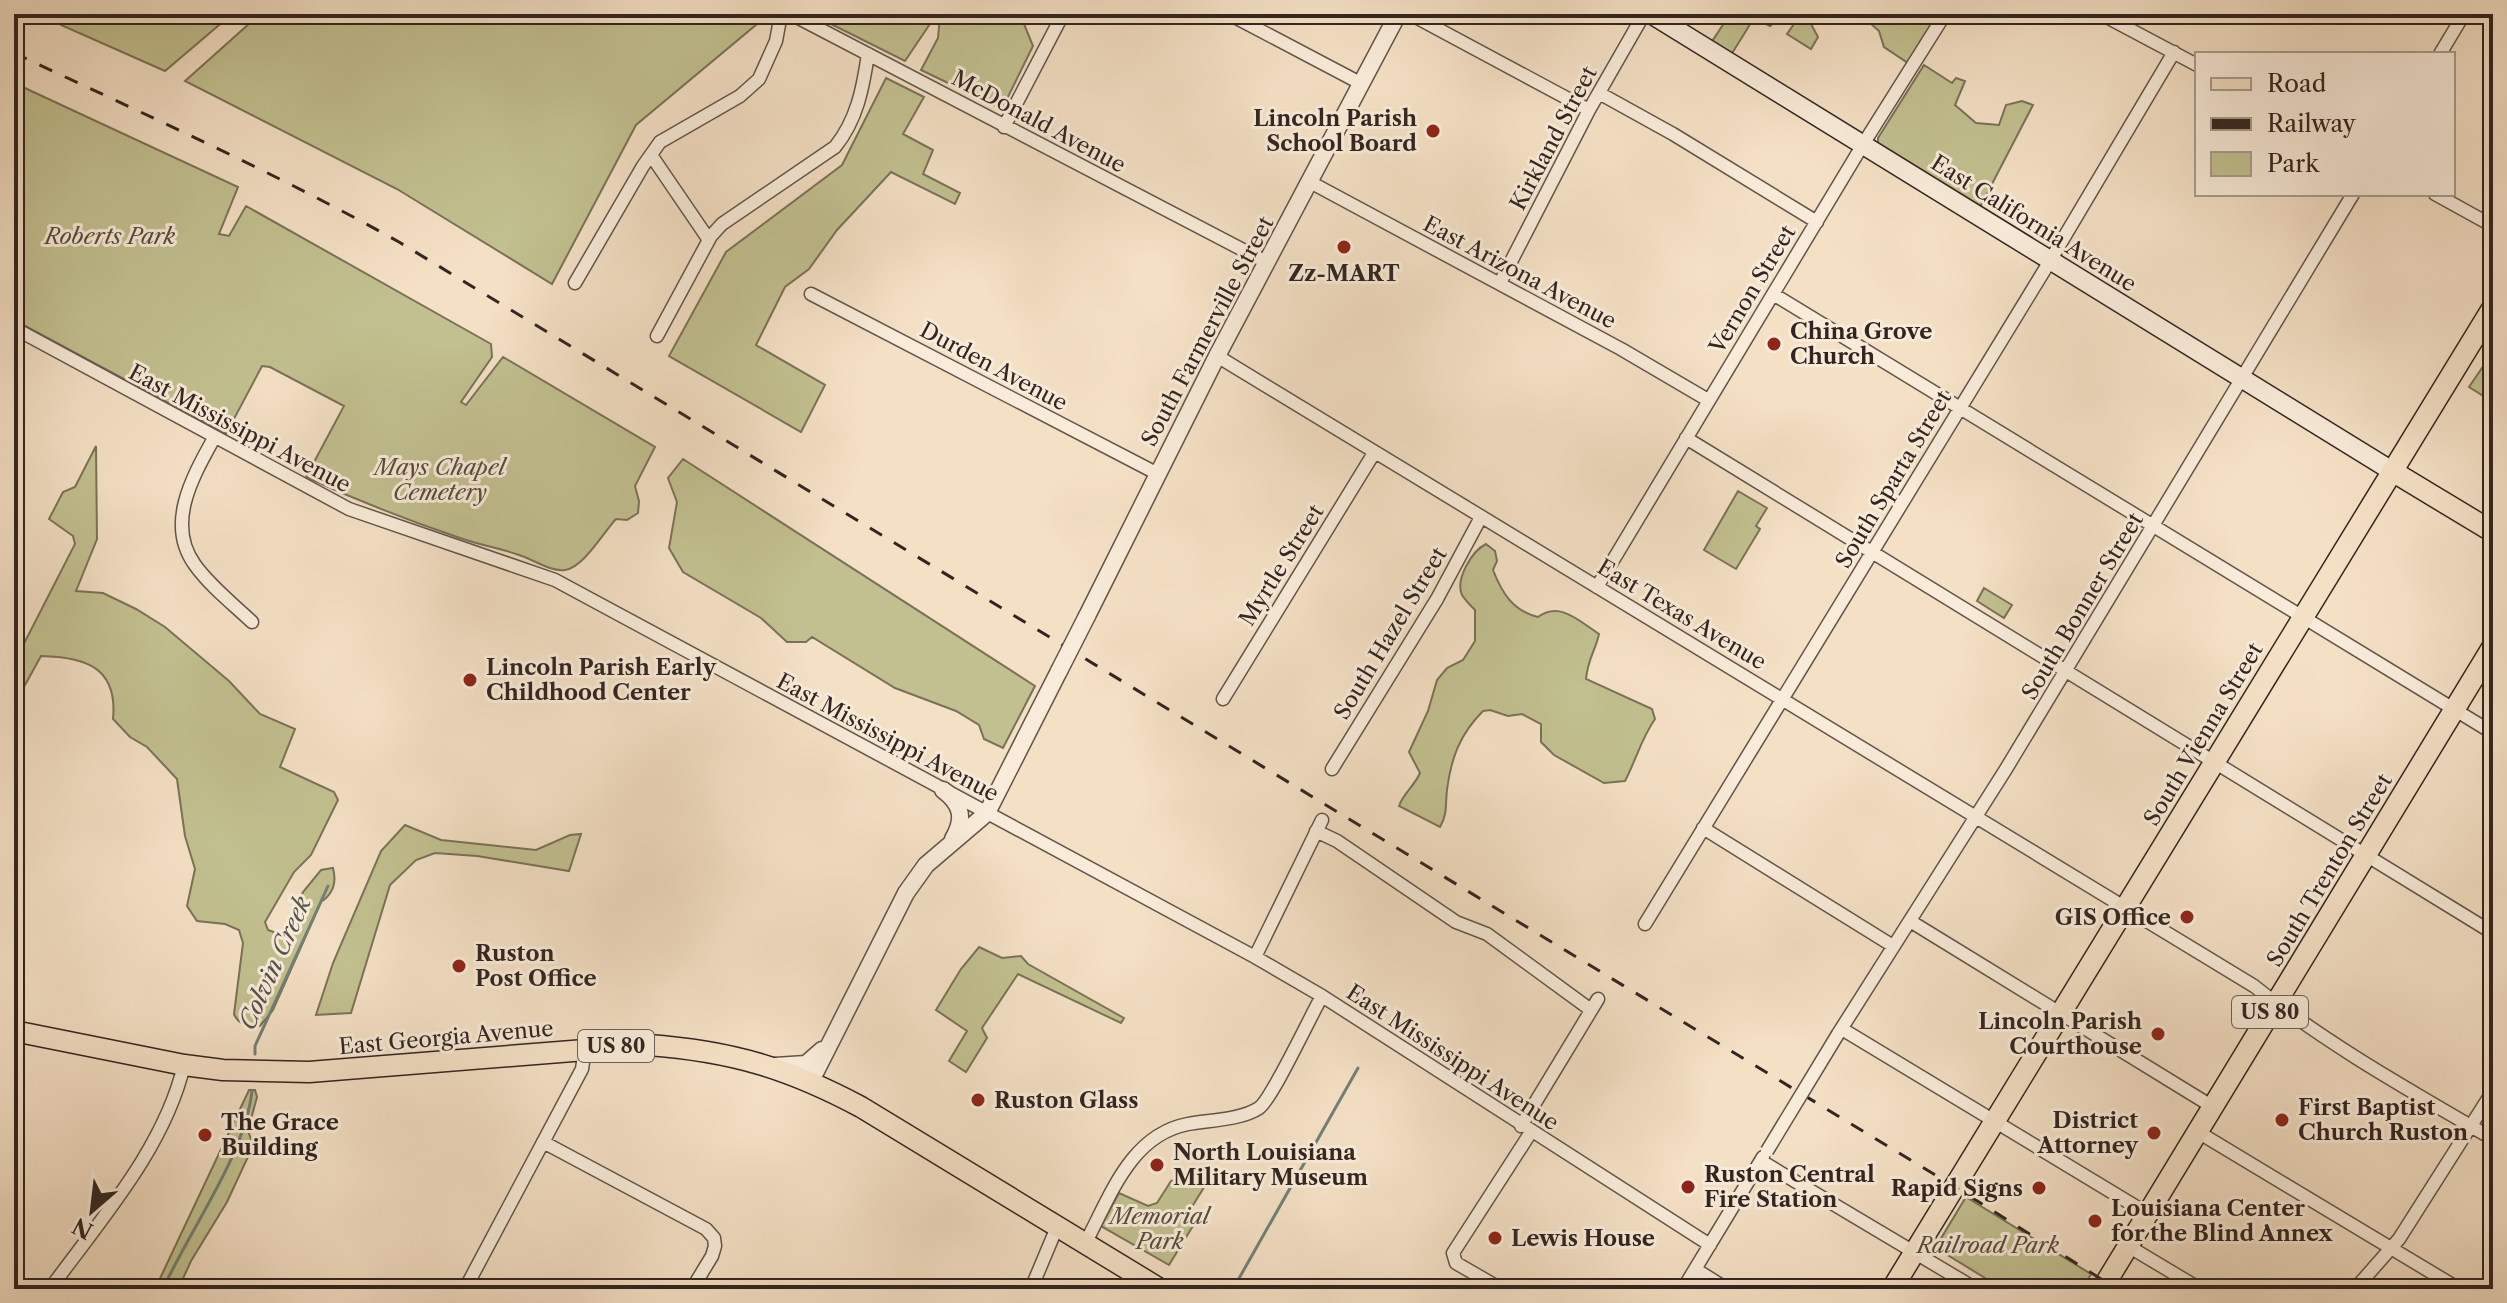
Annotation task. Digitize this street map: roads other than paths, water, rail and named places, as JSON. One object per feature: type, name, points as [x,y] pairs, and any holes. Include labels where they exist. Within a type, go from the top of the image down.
[{"type":"main road","name":"East California Avenue","points":[[1651,14],[2392,471]]},
{"type":"main road","name":"South Vienna Street","points":[[1892,1289],[2493,307]]},
{"type":"main road","points":[[2392,471],[2493,532]]},
{"type":"main road","name":"South Trenton Street","points":[[2104,1286],[2493,646]]},
{"type":"main road","name":"East Georgia Avenue","points":[[14,1031],[223,1070],[309,1072],[648,1045],[743,1057],[811,1081],[861,1107],[1160,1289]]},
{"type":"street","points":[[575,283],[660,142],[740,96],[759,79],[776,41],[781,14]]},
{"type":"street","name":"McDonald Avenue","points":[[791,14],[1268,263]]},
{"type":"street","points":[[1004,127],[1063,14]]},
{"type":"street","points":[[1229,14],[1362,84]]},
{"type":"street","name":"South Farmerville Street","points":[[987,813],[1217,356],[1398,14]]},
{"type":"street","points":[[1410,14],[1589,110]]},
{"type":"street","name":"Kirkland Street","points":[[1500,283],[1589,110],[1644,14]]},
{"type":"street","name":"Vernon Street","points":[[1597,587],[1862,146],[1945,14]]},
{"type":"street","points":[[2101,14],[2195,64]]},
{"type":"street","points":[[2441,52],[2464,14]]},
{"type":"street","name":"South Sparta Street","points":[[1645,924],[2174,52]]},
{"type":"street","points":[[657,336],[709,240],[722,224],[835,147],[847,131],[856,110],[868,54]]},
{"type":"street","points":[[1599,93],[1673,134],[1817,222]]},
{"type":"street","points":[[651,155],[709,240]]},
{"type":"street","name":"East Arizona Avenue","points":[[1310,182],[1500,283],[1708,400]]},
{"type":"street","name":"South Bonner Street","points":[[1683,1289],[2065,672],[2352,196]]},
{"type":"street","points":[[2439,196],[2493,226]]},
{"type":"street","name":"Durden Avenue","points":[[811,294],[1158,474]]},
{"type":"street","points":[[1773,294],[2493,733]]},
{"type":"street","name":"East Mississippi Avenue","points":[[15,332],[349,509],[555,580],[1255,957],[1322,996],[1710,1245]]},
{"type":"street","name":"East Texas Avenue","points":[[1217,356],[2254,986],[2355,1057],[2493,1139]]},
{"type":"street","points":[[214,438],[187,490],[182,515],[184,539],[196,568],[252,622]]},
{"type":"street","points":[[1686,438],[2493,933]]},
{"type":"street","name":"Myrtle Street","points":[[1223,699],[1374,453]]},
{"type":"street","name":"South Hazel Street","points":[[1332,769],[1437,599],[1481,517]]},
{"type":"street","points":[[943,790],[956,801],[960,812],[961,822],[951,844]]},
{"type":"street","points":[[811,1081],[906,893],[926,865],[987,813]]},
{"type":"street","points":[[1255,957],[1319,825],[1337,841],[1456,922],[1487,934],[1595,1005],[1453,1253],[1456,1263],[1501,1289]]},
{"type":"street","points":[[1703,828],[1893,946]]},
{"type":"street","points":[[1910,921],[2213,1107]]},
{"type":"street","points":[[1085,1244],[1131,1160],[1151,1138],[1184,1125],[1244,1114],[1263,1105],[1322,996]]},
{"type":"street","points":[[766,1065],[790,1067],[811,1062],[839,1026]]},
{"type":"street","points":[[1840,1032],[2148,1214]]},
{"type":"street","points":[[465,1289],[582,1069],[585,1049]]},
{"type":"street","points":[[50,1289],[141,1161],[173,1103],[184,1065]]},
{"type":"street","points":[[2355,1289],[2392,1248],[2493,1091]]},
{"type":"street","points":[[2198,1132],[2459,1289]]},
{"type":"street","points":[[543,1142],[697,1223],[714,1238],[712,1256],[692,1289]]},
{"type":"street","points":[[1764,1156],[1976,1289]]},
{"type":"street","points":[[1031,1289],[1057,1227]]},
{"type":"street","points":[[2128,1246],[2200,1289]]},
{"type":"street","points":[[1695,1269],[1727,1289]]},
{"type":"waterway","name":"Colvin Creek","points":[[255,1054],[255,1046],[328,886]]},
{"type":"waterway","points":[[1233,1289],[1358,1068]]},
{"type":"waterway","name":"Colvin Creek","points":[[163,1289],[228,1166],[239,1140],[252,1091]]},
{"type":"railway","points":[[14,53],[257,168],[399,242],[1955,1187],[2117,1289]]},
{"type":"place","name":"Lincoln Parish School Board","points":[[1433,131]]},
{"type":"place","name":"Zz-MART","points":[[1344,247]]},
{"type":"place","name":"China Grove Church","points":[[1774,344]]},
{"type":"place","name":"Lincoln Parish Early Childhood Center","points":[[470,680]]},
{"type":"place","name":"GIS Office","points":[[2187,917]]},
{"type":"place","name":"Ruston Post Office","points":[[459,966]]},
{"type":"place","name":"Lincoln Parish Courthouse","points":[[2158,1034]]},
{"type":"place","name":"Ruston Glass","points":[[978,1100]]},
{"type":"place","name":"First Baptist Church Ruston","points":[[2282,1120]]},
{"type":"place","name":"District Attorney","points":[[2154,1133]]},
{"type":"place","name":"The Grace Building","points":[[205,1135]]},
{"type":"place","name":"North Louisiana Military Museum","points":[[1157,1165]]},
{"type":"place","name":"Ruston Central Fire Station","points":[[1688,1187]]},
{"type":"place","name":"Rapid Signs","points":[[2039,1188]]},
{"type":"place","name":"Louisiana Center for the Blind Annex","points":[[2095,1221]]},
{"type":"place","name":"Lewis House","points":[[1495,1238]]},
{"type":"park label","name":"Roberts Park","points":[[110,236]]},
{"type":"park label","name":"Mays Chapel Cemetery","points":[[440,480]]},
{"type":"park label","name":"Memorial Park","points":[[1160,1228]]},
{"type":"park label","name":"Railroad Park","points":[[1988,1245]]}]
